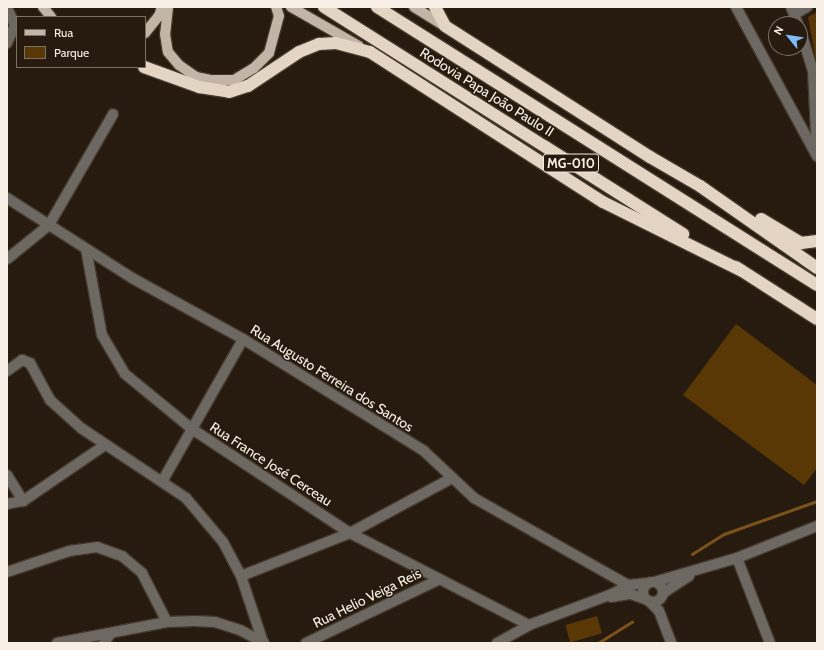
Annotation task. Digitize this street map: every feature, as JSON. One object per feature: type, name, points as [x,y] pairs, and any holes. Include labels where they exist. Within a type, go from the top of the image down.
[{"type":"highway","name":"Rodovia Papa João Paulo II","points":[[324,7],[817,319]]},
{"type":"highway","name":"Rodovia Papa João Paulo II","points":[[377,7],[817,284]]},
{"type":"highway","points":[[435,7],[444,26],[650,157],[801,243],[817,242]]},
{"type":"highway","points":[[146,68],[199,87],[229,92],[248,86],[299,52],[318,44],[336,43],[370,52],[603,202],[742,271]]},
{"type":"highway","points":[[700,186],[817,268]]},
{"type":"main road","points":[[43,7],[50,16]]},
{"type":"main road","points":[[168,7],[165,34],[168,52],[179,65],[196,77],[212,80],[234,80],[254,68],[269,53],[279,16],[276,7]]},
{"type":"main road","points":[[291,7],[370,52]]},
{"type":"main road","points":[[414,7],[444,26]]},
{"type":"main road","points":[[146,32],[162,10]]},
{"type":"street","points":[[736,7],[817,155]]},
{"type":"street","points":[[793,10],[807,7]]},
{"type":"street","points":[[7,8],[15,25],[13,33],[7,42]]},
{"type":"street","points":[[808,55],[813,71],[817,155]]},
{"type":"street","points":[[7,259],[49,225],[113,114]]},
{"type":"street","name":"Rua Augusto Ferreira dos Santos","points":[[7,198],[86,250],[132,278],[244,339],[424,452],[474,498],[647,600]]},
{"type":"street","name":"Rua France José Cerceau","points":[[86,250],[102,335],[112,356],[125,374],[192,429],[350,533],[529,625]]},
{"type":"street","points":[[163,480],[244,339]]},
{"type":"street","points":[[7,371],[22,360],[30,363],[50,400],[81,428],[163,480],[186,498],[223,542],[242,576],[264,642]]},
{"type":"street","points":[[7,504],[23,500],[106,445]]},
{"type":"street","points":[[7,475],[23,500]]},
{"type":"street","points":[[242,576],[350,533],[452,478]]},
{"type":"street","points":[[497,643],[529,625],[597,599],[737,558],[816,528]]},
{"type":"street","points":[[7,572],[69,551],[97,547],[122,556],[142,574],[167,622]]},
{"type":"street","points":[[737,558],[770,643]]},
{"type":"street","points":[[647,600],[659,600],[663,594],[699,570]]},
{"type":"street","name":"Rua Helio Veiga Reis","points":[[306,643],[440,579]]},
{"type":"street","points":[[651,583],[661,586],[666,629]]},
{"type":"street","points":[[651,583],[643,590],[647,600],[659,611],[672,643]]},
{"type":"street","points":[[57,643],[167,622],[215,622],[240,630],[264,642]]},
{"type":"street","points":[[104,643],[111,633]]},
{"type":"green space","points":[[817,12],[817,66],[808,17]]},
{"type":"green space","points":[[736,324],[817,385],[817,468],[804,485],[683,395]]},
{"type":"green space","points":[[597,616],[602,633],[570,642],[565,625]]},
{"type":"waterway","points":[[692,554],[724,534],[817,501]]},
{"type":"waterway","points":[[598,643],[632,622]]}]
